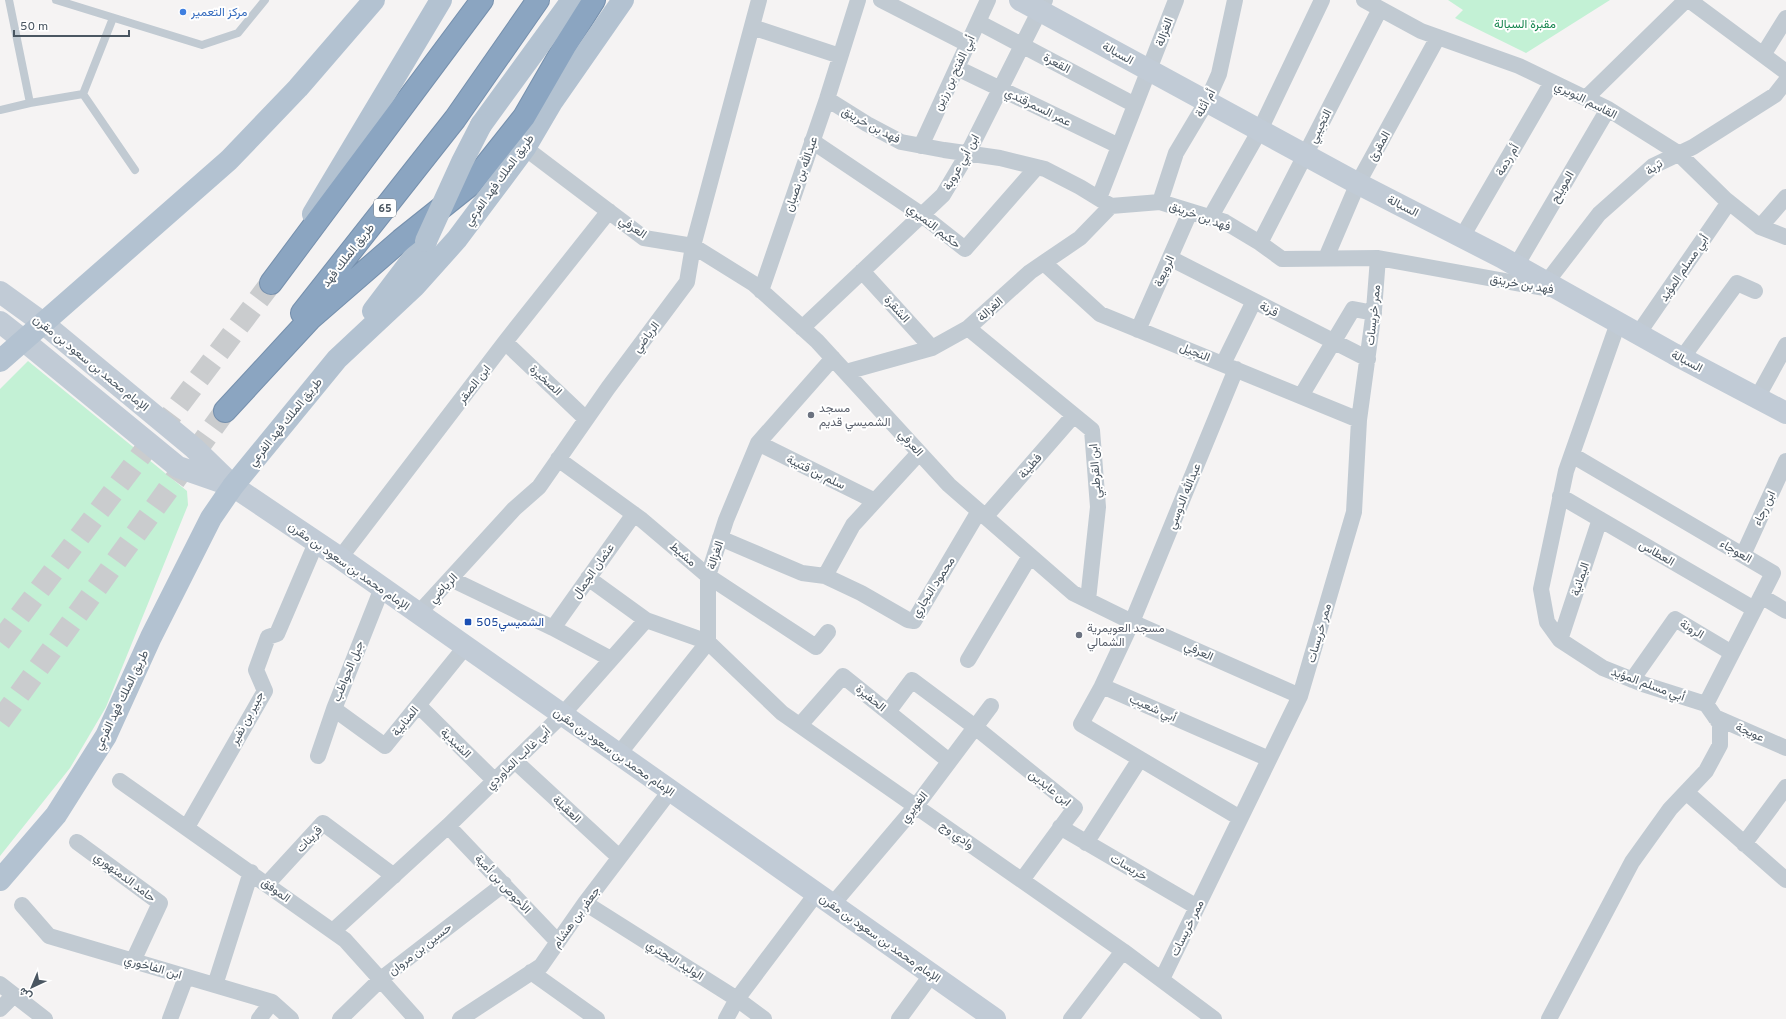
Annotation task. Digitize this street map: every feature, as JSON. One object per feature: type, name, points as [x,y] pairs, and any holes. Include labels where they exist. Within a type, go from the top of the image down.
[{"type":"highway","points":[[271,283],[482,0]]},
{"type":"highway","name":"طريق الملك فهد","points":[[538,0],[455,119],[225,411],[310,319],[401,240],[470,185],[524,117],[565,46],[594,0]]},
{"type":"main road","points":[[0,361],[229,160],[298,88],[374,0]]},
{"type":"main road","points":[[271,283],[441,0]]},
{"type":"main road","points":[[337,359],[426,241],[462,162],[481,125],[572,0]]},
{"type":"main road","name":"طريق الملك فهد الفرعي","points":[[0,880],[56,815],[106,736],[151,637],[211,518],[233,486],[337,359],[415,286],[452,245],[525,148],[552,102],[623,0]]},
{"type":"street","name":"الرياضي","points":[[418,614],[452,579],[514,509],[539,487],[586,419],[687,282],[693,246],[759,0]]},
{"type":"street","name":"عبدالله بن نصبان","points":[[761,291],[826,100],[858,0]]},
{"type":"street","points":[[881,0],[967,44]]},
{"type":"street","name":"أبي الفتح بن رزين","points":[[921,146],[988,0]]},
{"type":"street","name":"السبالة","points":[[1020,0],[1042,5],[1149,70],[1358,183],[1516,266],[1682,358],[1786,413]]},
{"type":"street","name":"أم أثلة","points":[[1160,202],[1176,153],[1207,101],[1219,74],[1226,50],[1235,0]]},
{"type":"street","points":[[1210,218],[1260,130],[1322,0]]},
{"type":"street","name":"القاسم النويري","points":[[1364,0],[1421,31],[1519,66],[1608,109],[1678,153],[1729,202],[1760,227],[1786,237]]},
{"type":"street","points":[[1586,98],[1687,0],[1786,72]]},
{"type":"street","name":"الغزالة","points":[[846,372],[932,348],[968,328],[1030,272],[1080,238],[1105,202],[1119,146],[1149,70],[1172,1]]},
{"type":"street","name":"ابن أبي عروبة","points":[[802,328],[943,195],[968,153],[1042,5]]},
{"type":"street","name":"التجيبي","points":[[1260,243],[1380,9]]},
{"type":"street","points":[[1763,54],[1786,18]]},
{"type":"street","name":"القعرة","points":[[978,22],[1135,105]]},
{"type":"street","points":[[752,27],[840,56]]},
{"type":"street","name":"المقرئ","points":[[1326,258],[1358,183],[1438,37]]},
{"type":"street","name":"عمر السمرقندي","points":[[957,68],[1119,146]]},
{"type":"street","name":"أم ردمة","points":[[1462,237],[1552,82]]},
{"type":"street","name":"تربة","points":[[1553,287],[1600,214],[1653,166],[1699,143],[1783,90]]},
{"type":"street","name":"فهد بن خرينق","points":[[826,100],[901,142],[1000,158],[1037,167],[1059,176],[1105,202],[1160,202],[1225,222],[1260,243],[1282,259],[1378,258],[1553,287]]},
{"type":"street","name":"المويلح","points":[[1516,266],[1608,109]]},
{"type":"street","name":"حكيم النميري","points":[[812,141],[922,215],[965,249],[1037,167]]},
{"type":"street","name":"العرفي","points":[[525,148],[644,238],[693,246],[754,284],[802,328],[846,372],[949,485],[1073,593],[1132,622],[1300,696]]},
{"type":"street","points":[[1760,227],[1786,197]]},
{"type":"street","name":"أبي مسلم المؤيد","points":[[1638,334],[1729,202]]},
{"type":"street","name":"ابن الصقر","points":[[340,558],[609,211]]},
{"type":"street","name":"الرويعة","points":[[1138,330],[1190,212]]},
{"type":"street","name":"قرنة","points":[[1170,258],[1368,359]]},
{"type":"street","name":"ممر خريسات","points":[[1162,979],[1300,696],[1354,512],[1359,420],[1374,313],[1378,258]]},
{"type":"street","name":"النجيل","points":[[1044,263],[1100,314],[1359,420]]},
{"type":"street","name":"الشقرة","points":[[862,271],[932,348]]},
{"type":"street","points":[[1682,358],[1738,283],[1755,291]]},
{"type":"street","name":"الإمام محمد بن سعود بن مقرن","points":[[0,292],[43,323],[194,448],[233,486],[340,558],[418,614],[466,646],[995,1019]]},
{"type":"street","name":"عبدالله الدوسي","points":[[1132,622],[1254,301]]},
{"type":"street","points":[[1301,396],[1353,309],[1374,313]]},
{"type":"street","name":"الإمام محمد بن سعود بن مقرن","points":[[0,322],[178,467],[233,486]]},
{"type":"street","name":"أبي مسلم المؤيد","points":[[1618,323],[1572,456],[1560,496],[1541,589],[1547,622],[1560,640],[1603,668],[1710,710]]},
{"type":"street","name":"ابن القرطبي","points":[[968,328],[1092,430],[1098,507],[1088,600]]},
{"type":"street","name":"الصخيرة","points":[[506,342],[586,419]]},
{"type":"street","points":[[1757,398],[1786,345]]},
{"type":"street","name":"الغزالة","points":[[708,642],[708,576],[726,520],[758,443],[832,358]]},
{"type":"street","name":"فطينة","points":[[982,514],[1074,415]]},
{"type":"street","name":"سلم بن قتيبة","points":[[758,443],[875,501]]},
{"type":"street","points":[[825,576],[853,525],[919,453]]},
{"type":"street","name":"العوجاء","points":[[1572,456],[1773,573],[1732,653],[1710,710]]},
{"type":"street","name":"مشيط","points":[[558,459],[642,520],[708,576],[816,647],[828,632]]},
{"type":"street","name":"ابن رجاء","points":[[1743,555],[1786,461]]},
{"type":"street","name":"العطاس","points":[[1560,496],[1600,519],[1758,603],[1786,611]]},
{"type":"street","name":"عثمان الجمال","points":[[553,628],[634,514]]},
{"type":"street","name":"محمود النجاري","points":[[720,538],[802,573],[825,576],[861,593],[908,620],[914,621],[982,514]]},
{"type":"street","name":"اليمانية","points":[[1560,640],[1600,519]]},
{"type":"street","name":"جبير بن نفير","points":[[187,827],[265,691],[256,670],[268,637],[277,634],[316,543]]},
{"type":"street","points":[[968,660],[1030,556]]},
{"type":"street","points":[[588,578],[646,620],[708,642],[618,754]]},
{"type":"street","points":[[452,579],[553,628],[611,659]]},
{"type":"street","name":"جبل الحواطب","points":[[318,756],[334,709],[382,588]]},
{"type":"street","name":"الرونة","points":[[1632,680],[1675,619],[1732,653]]},
{"type":"street","name":"أبي غالب الماوردي","points":[[333,931],[448,826],[562,715],[646,620]]},
{"type":"street","points":[[1132,622],[1102,686],[1081,724],[1240,818]]},
{"type":"street","name":"وادي وج","points":[[708,642],[782,713],[1123,951],[1214,1019]]},
{"type":"street","name":"المنابية","points":[[334,709],[384,746],[466,646]]},
{"type":"street","name":"الحفيرة","points":[[800,725],[843,676],[949,761]]},
{"type":"street","points":[[888,712],[912,680],[975,727]]},
{"type":"street","name":"أبي شعيب","points":[[1102,686],[1270,759]]},
{"type":"street","name":"الشيدية","points":[[418,705],[494,781]]},
{"type":"street","name":"الغويري","points":[[726,1019],[737,1000],[824,899],[916,806],[991,706]]},
{"type":"street","points":[[1549,1019],[1632,862],[1670,809],[1706,771],[1720,745],[1720,724],[1710,710]]},
{"type":"street","name":"عويجة","points":[[1710,710],[1786,748]]},
{"type":"street","name":"ابن عابدين","points":[[975,727],[1075,808],[1022,880]]},
{"type":"street","points":[[1086,843],[1140,759]]},
{"type":"street","name":"العقيلة","points":[[515,760],[619,857]]},
{"type":"street","name":"الموفق","points":[[120,781],[251,872],[345,940],[416,1019]]},
{"type":"street","points":[[1744,844],[1786,787]]},
{"type":"street","name":"جعفر بن هشام","points":[[465,1018],[541,966],[585,903],[670,791]]},
{"type":"street","points":[[1686,792],[1786,880]]},
{"type":"street","name":"قرينات","points":[[267,884],[323,823],[394,876]]},
{"type":"street","name":"الأحوص بن أمية","points":[[448,826],[558,942]]},
{"type":"street","name":"خريسات","points":[[1060,828],[1197,907]]},
{"type":"street","name":"حامد الدمنهوري","points":[[77,842],[160,903],[133,961]]},
{"type":"street","points":[[215,985],[251,872]]},
{"type":"street","name":"حسين بن مروان","points":[[340,1019],[380,979],[504,884]]},
{"type":"street","name":"الوليد البحتري","points":[[585,903],[737,1000],[764,1019]]},
{"type":"street","name":"ابن الفاخوري","points":[[22,905],[49,936],[272,1002],[291,1019]]},
{"type":"street","points":[[1071,1019],[1123,951]]},
{"type":"street","points":[[531,972],[597,1019]]},
{"type":"street","points":[[900,1019],[932,974]]},
{"type":"street","points":[[170,1019],[186,977]]},
{"type":"street","points":[[0,984],[45,1019]]},
{"type":"street","points":[[0,1009],[14,995]]},
{"type":"street","points":[[259,1019],[272,1002]]},
{"type":"lane","points":[[9,0],[30,103]]},
{"type":"lane","points":[[56,0],[202,45],[238,33],[265,0]]},
{"type":"lane","points":[[83,94],[113,18]]},
{"type":"lane","points":[[0,110],[83,94]]},
{"type":"lane","points":[[83,94],[135,170]]},
{"type":"green space","name":"مقبرة السبالة","points":[[1448,0],[1610,0],[1526,53],[1455,18],[1463,10]]},
{"type":"green space","points":[[28,361],[187,491],[188,505],[106,707],[70,768],[0,856],[0,389]]},
{"type":"tunnel","points":[[0,642],[271,283]]},
{"type":"tunnel","points":[[0,721],[225,411]]},
{"type":"place","name":"مركز التعمير","points":[[183,12]]},
{"type":"place","name":"مسجد الشميسي قديم","points":[[811,415]]},
{"type":"place","name":"الشميسي505","points":[[468,622]]},
{"type":"place","name":"مسجد العويمرية الشمالي","points":[[1079,635]]}]
